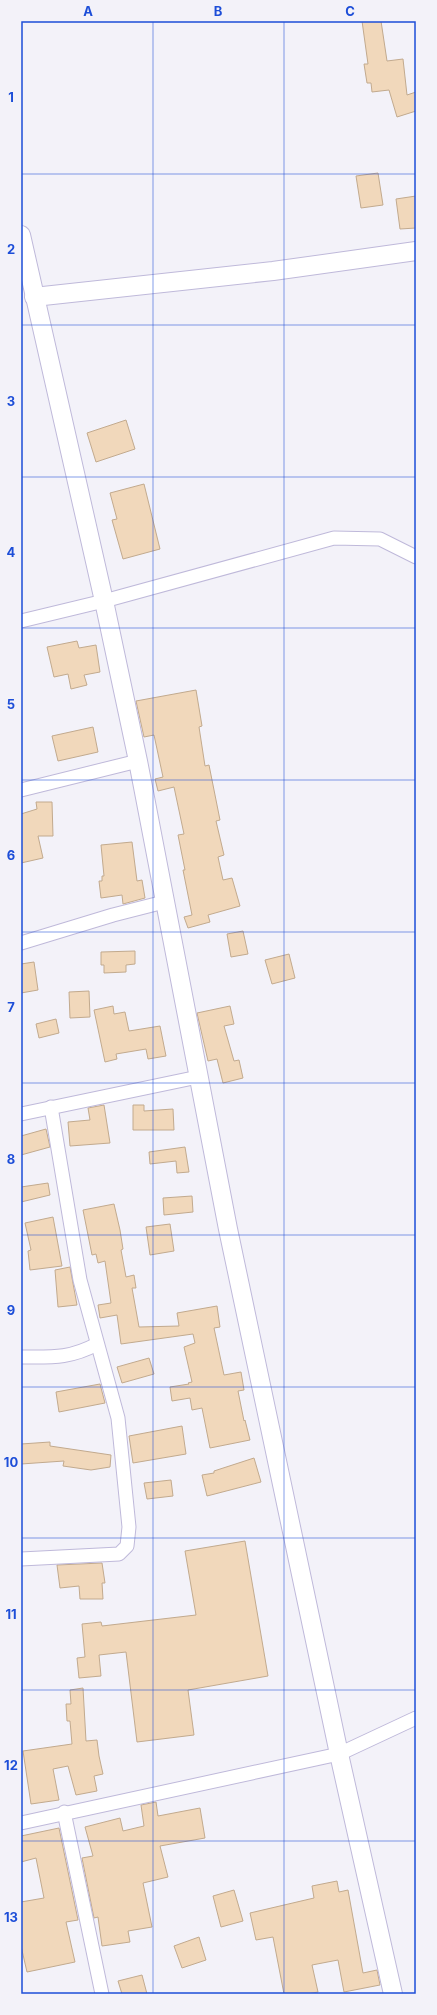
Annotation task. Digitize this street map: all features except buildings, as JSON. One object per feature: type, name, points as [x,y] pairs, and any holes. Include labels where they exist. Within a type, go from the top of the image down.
[{"type":"street","points":[[21,235],[104,601],[138,761],[228,1229],[338,1754],[393,1994]]},
{"type":"street","points":[[34,297],[273,271],[416,251]]},
{"type":"street","points":[[21,621],[104,601],[334,538],[380,540],[416,557]]},
{"type":"street","points":[[21,790],[138,761]]},
{"type":"street","points":[[21,943],[113,915],[164,902]]},
{"type":"street","points":[[21,1114],[198,1077]]},
{"type":"street","points":[[21,1559],[119,1554],[127,1546],[130,1527],[118,1418],[80,1280],[51,1108]]},
{"type":"street","points":[[21,1357],[68,1356],[85,1352],[97,1344]]},
{"type":"street","points":[[21,1823],[64,1812],[338,1754],[416,1718]]},
{"type":"street","points":[[64,1812],[102,1994]]}]
